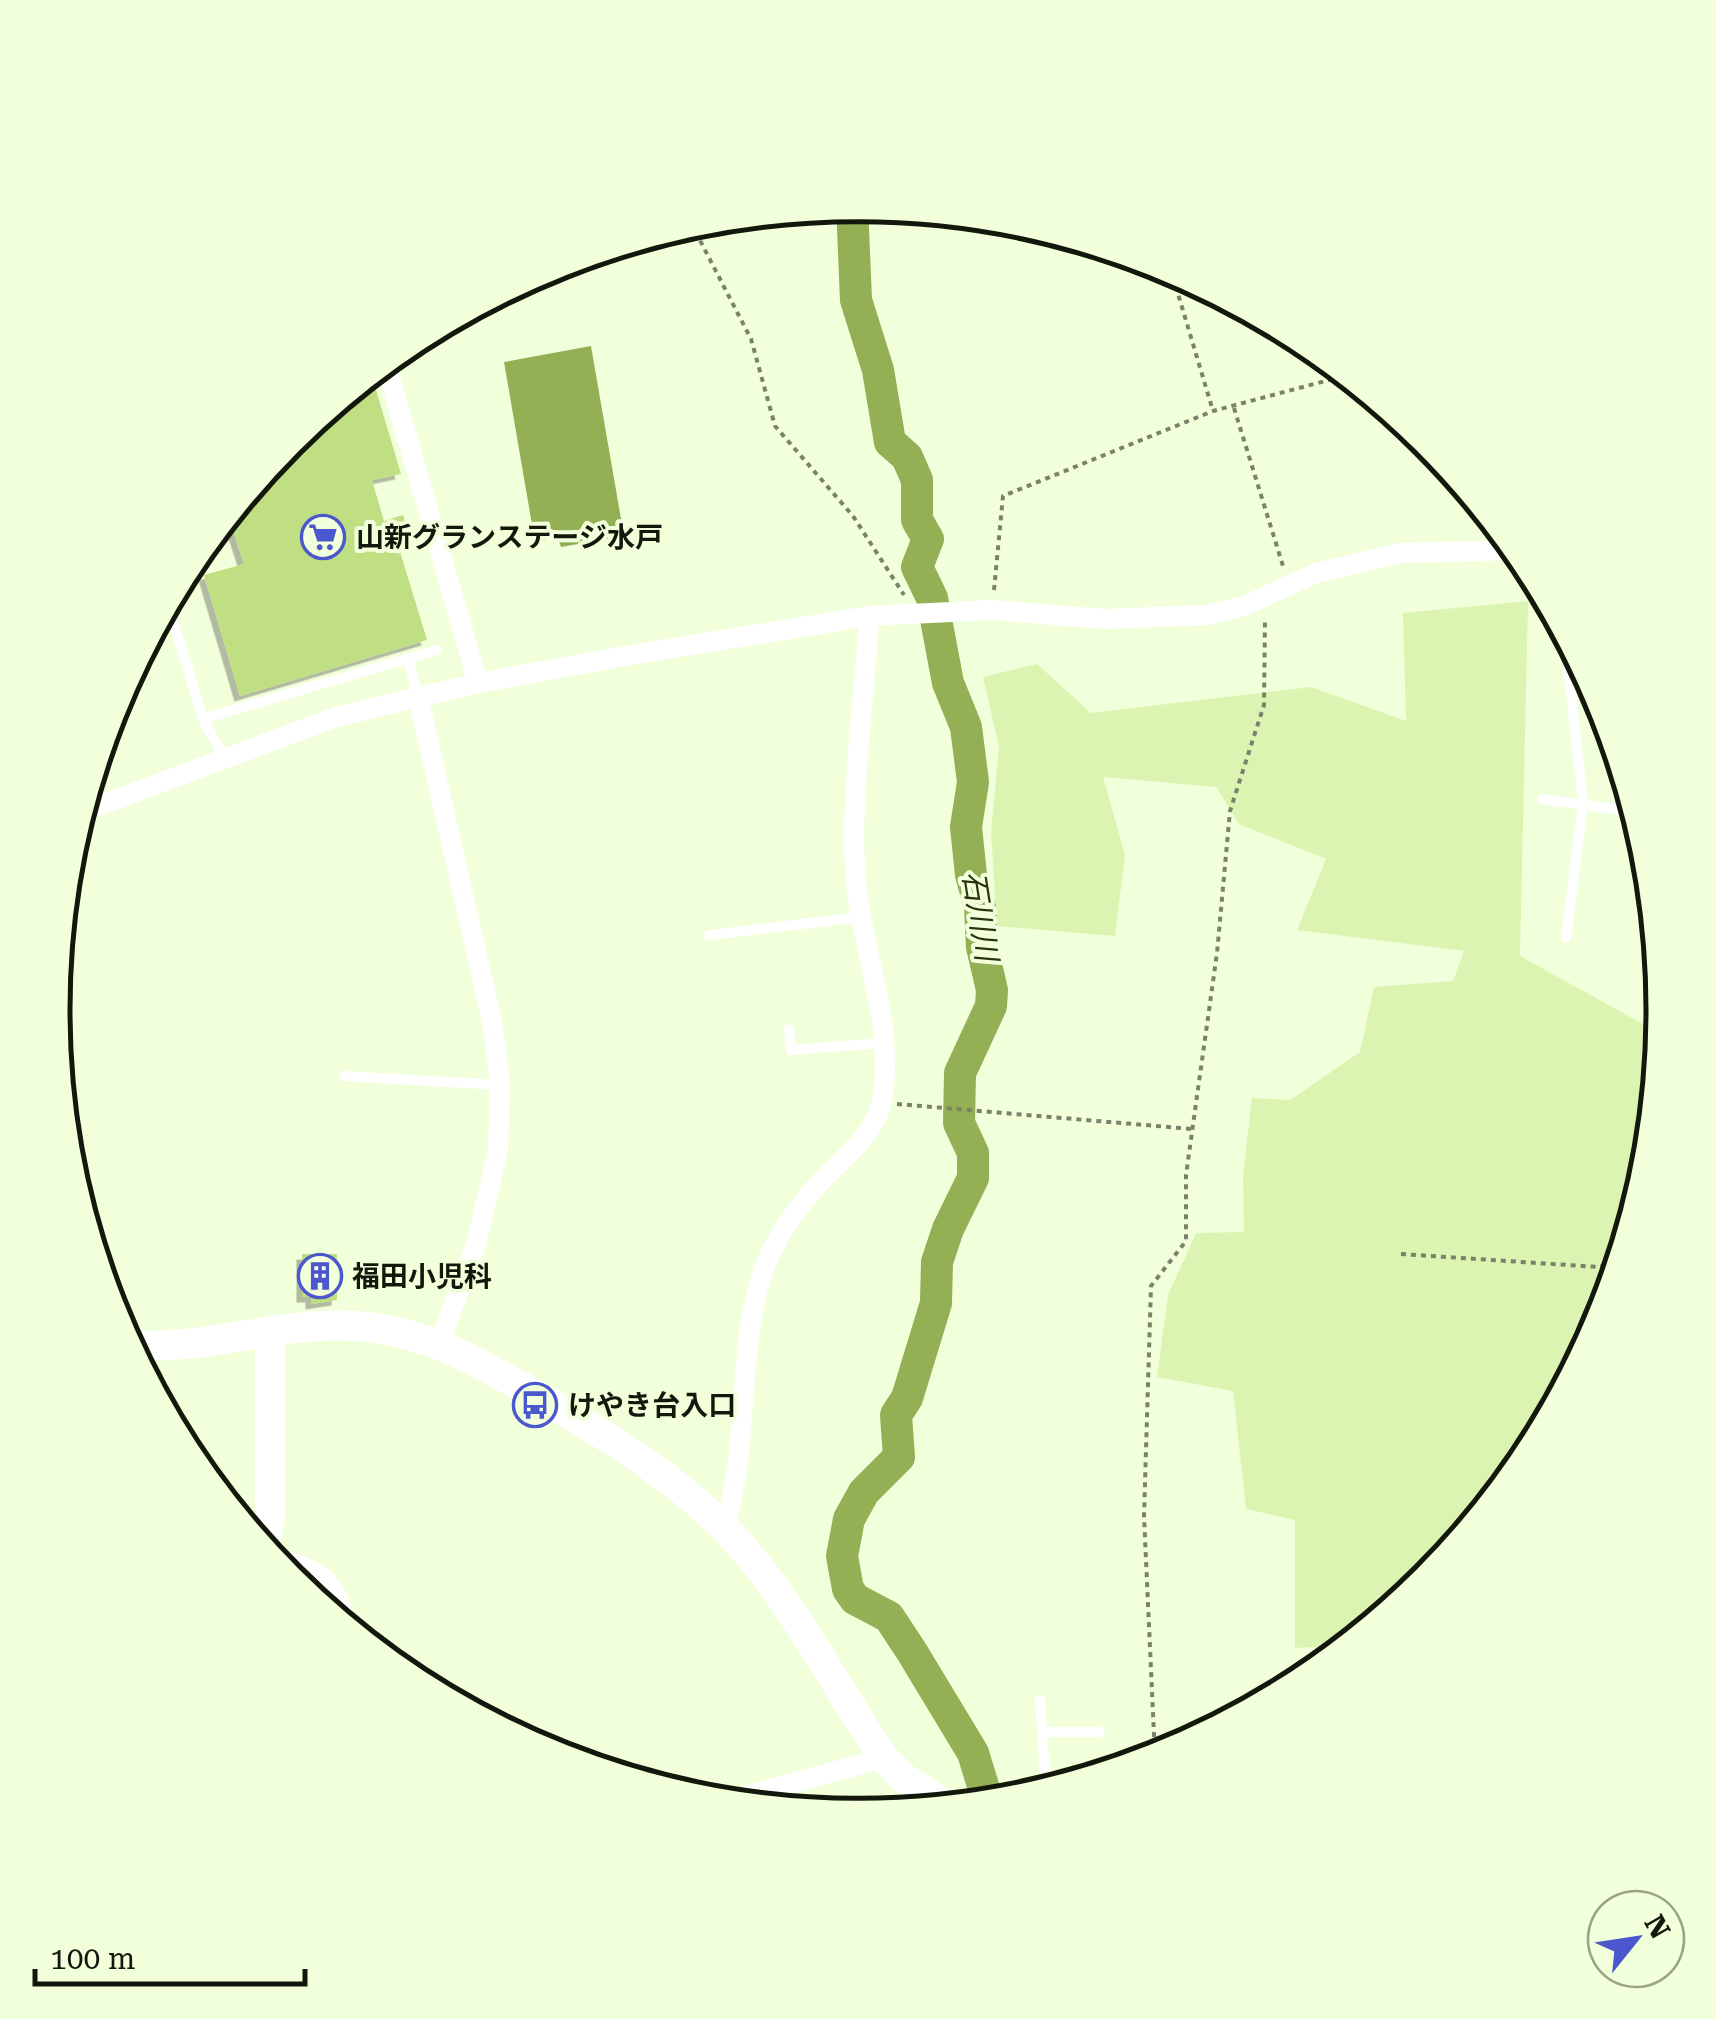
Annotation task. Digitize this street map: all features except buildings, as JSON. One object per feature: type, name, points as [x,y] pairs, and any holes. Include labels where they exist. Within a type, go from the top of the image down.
[{"type":"street","points":[[389,376],[478,683]]},
{"type":"street","points":[[97,807],[336,717],[478,683],[869,616],[992,610],[1104,619],[1226,612],[1334,567],[1400,553],[1498,551]]},
{"type":"street","points":[[724,1528],[735,1495],[756,1302],[767,1262],[782,1233],[814,1189],[855,1148],[882,1103],[882,1043],[855,867],[869,616]]},
{"type":"street","points":[[418,696],[489,1008],[500,1085],[498,1150],[485,1204],[440,1342]]},
{"type":"street","points":[[145,1345],[353,1325],[440,1342],[646,1461],[724,1528],[774,1586],[884,1758],[931,1794]]},
{"type":"street","points":[[267,1531],[270,1333]]},
{"type":"street","points":[[302,1568],[329,1581],[339,1591],[342,1605]]},
{"type":"street","points":[[761,1792],[884,1758]]},
{"type":"lane","points":[[173,621],[203,719],[224,759]]},
{"type":"lane","points":[[203,719],[437,650]]},
{"type":"lane","points":[[408,659],[418,696]]},
{"type":"lane","points":[[1566,938],[1583,804],[1568,668]]},
{"type":"lane","points":[[1542,799],[1620,810]]},
{"type":"lane","points":[[710,935],[863,917]]},
{"type":"lane","points":[[789,1029],[791,1050],[882,1043]]},
{"type":"lane","points":[[344,1076],[500,1085]]},
{"type":"lane","points":[[1040,1700],[1045,1775]]},
{"type":"lane","points":[[1042,1732],[1100,1732]]},
{"type":"path","points":[[699,238],[750,340],[775,426],[882,555],[924,613]]},
{"type":"path","points":[[1176,289],[1213,411]]},
{"type":"path","points":[[992,610],[1003,496],[1213,411],[1332,379]]},
{"type":"path","points":[[1233,406],[1289,585]]},
{"type":"path","points":[[1154,1740],[1144,1516],[1151,1286],[1186,1241],[1186,1176],[1217,953],[1230,811],[1264,705],[1265,618],[1260,599]]},
{"type":"path","points":[[882,1103],[1192,1129]]},
{"type":"path","points":[[1401,1254],[1603,1266]]},
{"type":"shaded area","points":[[591,346],[624,536],[561,547],[558,538],[535,542],[504,362]]},
{"type":"shaded area","points":[[1528,601],[1520,956],[1643,1024],[1639,1112],[1619,1213],[1586,1311],[1565,1358],[1513,1447],[1450,1529],[1378,1602],[1322,1646],[1295,1648],[1295,1520],[1246,1509],[1233,1391],[1157,1377],[1168,1295],[1196,1233],[1244,1232],[1243,1175],[1252,1098],[1290,1100],[1360,1052],[1374,987],[1453,981],[1464,951],[1297,930],[1326,859],[1239,824],[1216,787],[1103,777],[1125,855],[1115,936],[997,926],[991,832],[999,747],[983,677],[1037,664],[1091,713],[1311,687],[1406,721],[1403,613]]},
{"type":"waterway","name":"石川川","points":[[853,222],[856,300],[878,370],[890,442],[907,457],[917,480],[917,520],[928,539],[917,567],[932,598],[948,683],[966,727],[973,782],[966,827],[971,875],[980,907],[982,947],[992,990],[991,1006],[960,1073],[959,1123],[973,1153],[973,1178],[937,1262],[936,1303],[907,1398],[896,1415],[899,1457],[864,1492],[849,1519],[842,1556],[848,1589],[855,1599],[889,1617],[973,1753],[983,1787]]},
{"type":"place","name":"山新グランステージ水戸","points":[[323,537]]},
{"type":"place","name":"福田小児科","points":[[320,1276]]},
{"type":"place","name":"けやき台入口","points":[[535,1405]]}]
